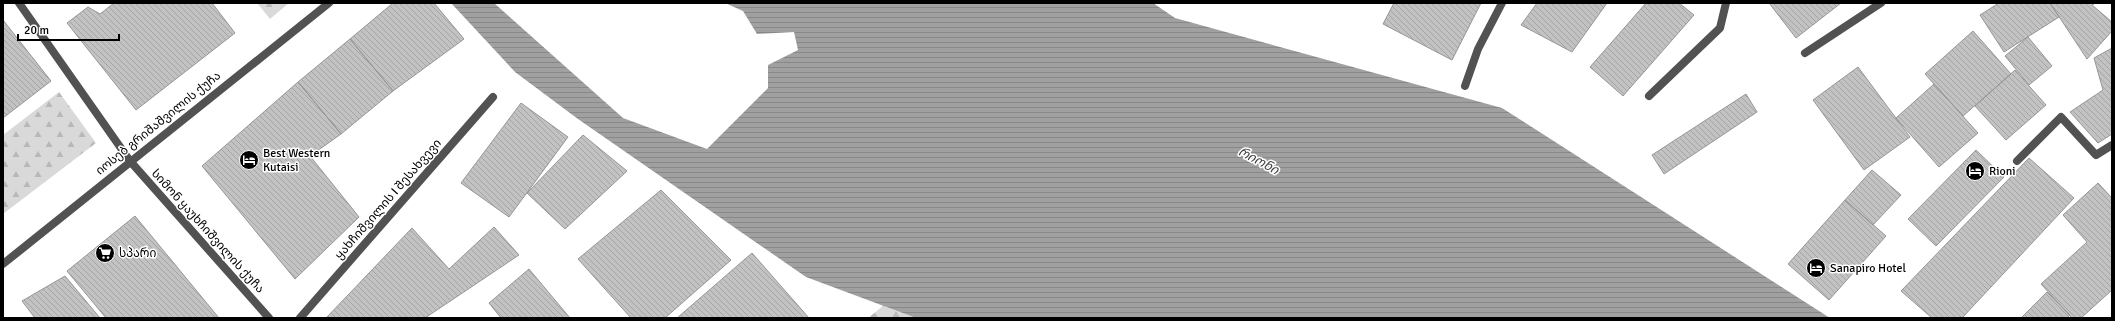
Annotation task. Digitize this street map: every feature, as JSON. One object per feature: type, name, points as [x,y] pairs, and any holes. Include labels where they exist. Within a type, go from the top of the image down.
[{"type":"street","name":"სიმონ ყაუხჩიშვილის ქუჩა","points":[[19,3],[130,161],[269,318]]},
{"type":"street","name":"იოსებ გრიშაშვილის ქუჩა","points":[[3,264],[329,3]]},
{"type":"street","points":[[1465,86],[1478,50],[1502,3]]},
{"type":"street","points":[[1649,96],[1720,28],[1726,3]]},
{"type":"street","points":[[1805,54],[1880,3]]},
{"type":"street","name":"ყახჩიშვილის I შესახვევი","points":[[300,318],[493,97]]},
{"type":"street","points":[[2017,161],[2061,117],[2096,155],[2112,145]]},
{"type":"green space","points":[[257,3],[289,3],[270,19]]},
{"type":"green space","points":[[59,92],[96,143],[3,214],[3,135]]},
{"type":"green space","points":[[883,306],[916,318],[868,318]]},
{"type":"water","name":"რიონი","points":[[451,3],[494,3],[623,118],[707,149],[768,88],[768,65],[798,50],[794,32],[757,34],[743,11],[725,3],[1153,3],[1175,18],[1502,108],[1830,318],[916,318],[806,277],[578,119],[515,72]]},
{"type":"building","points":[[114,3],[212,3],[235,33],[136,110],[67,23],[88,7],[100,14]]},
{"type":"building","points":[[393,3],[434,3],[464,39],[393,91],[350,39]]},
{"type":"building","points":[[1394,3],[1481,3],[1452,60],[1383,24]]},
{"type":"building","points":[[1537,3],[1607,3],[1572,52],[1521,25]]},
{"type":"building","points":[[1646,3],[1679,3],[1694,15],[1623,96],[1590,67]]},
{"type":"building","points":[[1769,3],[1841,3],[1796,38]]},
{"type":"building","points":[[1999,3],[2050,3],[2059,17],[2004,52],[1980,15]]},
{"type":"building","points":[[2050,3],[2095,3],[2092,5],[2112,22],[2112,31],[2087,59]]},
{"type":"building","points":[[3,20],[51,81],[3,118]]},
{"type":"building","points":[[1973,31],[2011,74],[1963,116],[1925,74]]},
{"type":"building","points":[[2028,37],[2052,66],[2029,85],[2005,56]]},
{"type":"building","points":[[350,39],[393,91],[341,134],[298,82]]},
{"type":"building","points":[[2112,48],[2112,134],[2098,143],[2070,112],[2103,90],[2094,58]]},
{"type":"building","points":[[1858,67],[1910,137],[1864,170],[1813,100]]},
{"type":"building","points":[[2015,70],[2046,105],[2006,140],[1975,106]]},
{"type":"building","points":[[298,82],[341,134],[310,156],[359,217],[295,279],[202,166]]},
{"type":"building","points":[[1934,84],[1978,133],[1939,167],[1896,118]]},
{"type":"building","points":[[1746,94],[1757,112],[1664,174],[1652,155]]},
{"type":"building","points":[[521,103],[568,137],[509,217],[461,183]]},
{"type":"building","points":[[583,135],[627,171],[565,229],[527,193]]},
{"type":"building","points":[[1976,150],[2004,177],[1936,246],[1908,219]]},
{"type":"building","points":[[2029,158],[2074,198],[1962,318],[1932,318],[1901,291]]},
{"type":"building","points":[[1872,170],[1901,195],[1873,225],[1845,200]]},
{"type":"building","points":[[2098,183],[2112,198],[2112,290],[2081,318],[2072,318],[2041,284],[2087,242],[2063,215]]},
{"type":"building","points":[[661,190],[731,260],[665,318],[631,318],[578,259]]},
{"type":"building","points":[[1845,200],[1886,236],[1829,300],[1788,264]]},
{"type":"building","points":[[135,216],[219,318],[106,318],[67,271]]},
{"type":"building","points":[[494,227],[519,255],[425,318],[326,318],[412,228],[449,269]]},
{"type":"building","points":[[752,253],[809,318],[677,318]]},
{"type":"building","points":[[529,269],[570,318],[501,318],[489,303]]},
{"type":"building","points":[[65,276],[100,318],[35,318],[22,301]]},
{"type":"building","points":[[2047,292],[2070,315],[2067,318],[2021,318]]},
{"type":"place","name":"Best Western Kutaisi","points":[[249,160]]},
{"type":"place","name":"Rioni","points":[[1975,171]]},
{"type":"place","name":"სპარი","points":[[105,253]]},
{"type":"place","name":"Sanapiro Hotel","points":[[1816,268]]}]
